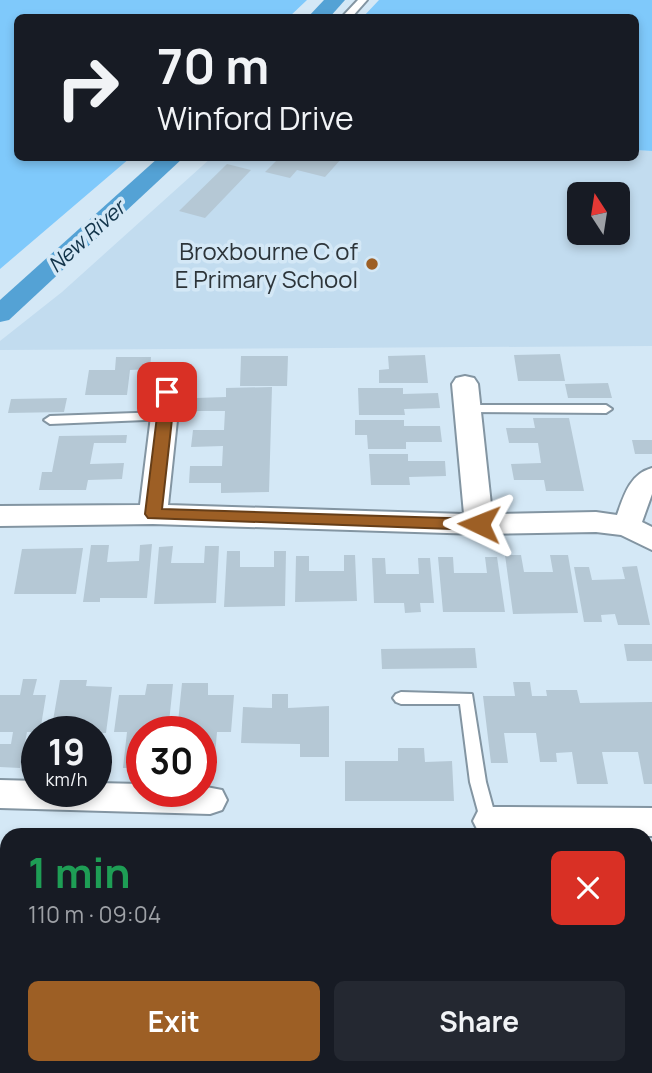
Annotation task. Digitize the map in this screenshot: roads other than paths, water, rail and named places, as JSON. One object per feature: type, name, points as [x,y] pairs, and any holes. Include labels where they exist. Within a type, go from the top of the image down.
[{"type":"street","points":[[466,396],[479,524]]},
{"type":"street","points":[[153,514],[166,404]]},
{"type":"street","points":[[627,526],[640,489],[652,477]]},
{"type":"street","points":[[0,516],[153,514],[479,524],[596,522],[627,526],[652,540]]},
{"type":"street","points":[[0,794],[126,798]]},
{"type":"street","points":[[490,828],[652,822]]},
{"type":"lane","points":[[349,14],[363,0]]},
{"type":"lane","points":[[466,396],[606,409]]},
{"type":"lane","points":[[50,420],[166,404]]},
{"type":"lane","points":[[401,698],[467,698],[478,782],[490,828]]},
{"type":"waterway","name":"New River","points":[[321,14],[335,0]]},
{"type":"waterway","name":"New River","points":[[0,314],[168,161]]},
{"type":"place","name":"Broxbourne C of E Primary School","points":[[372,264]]}]
